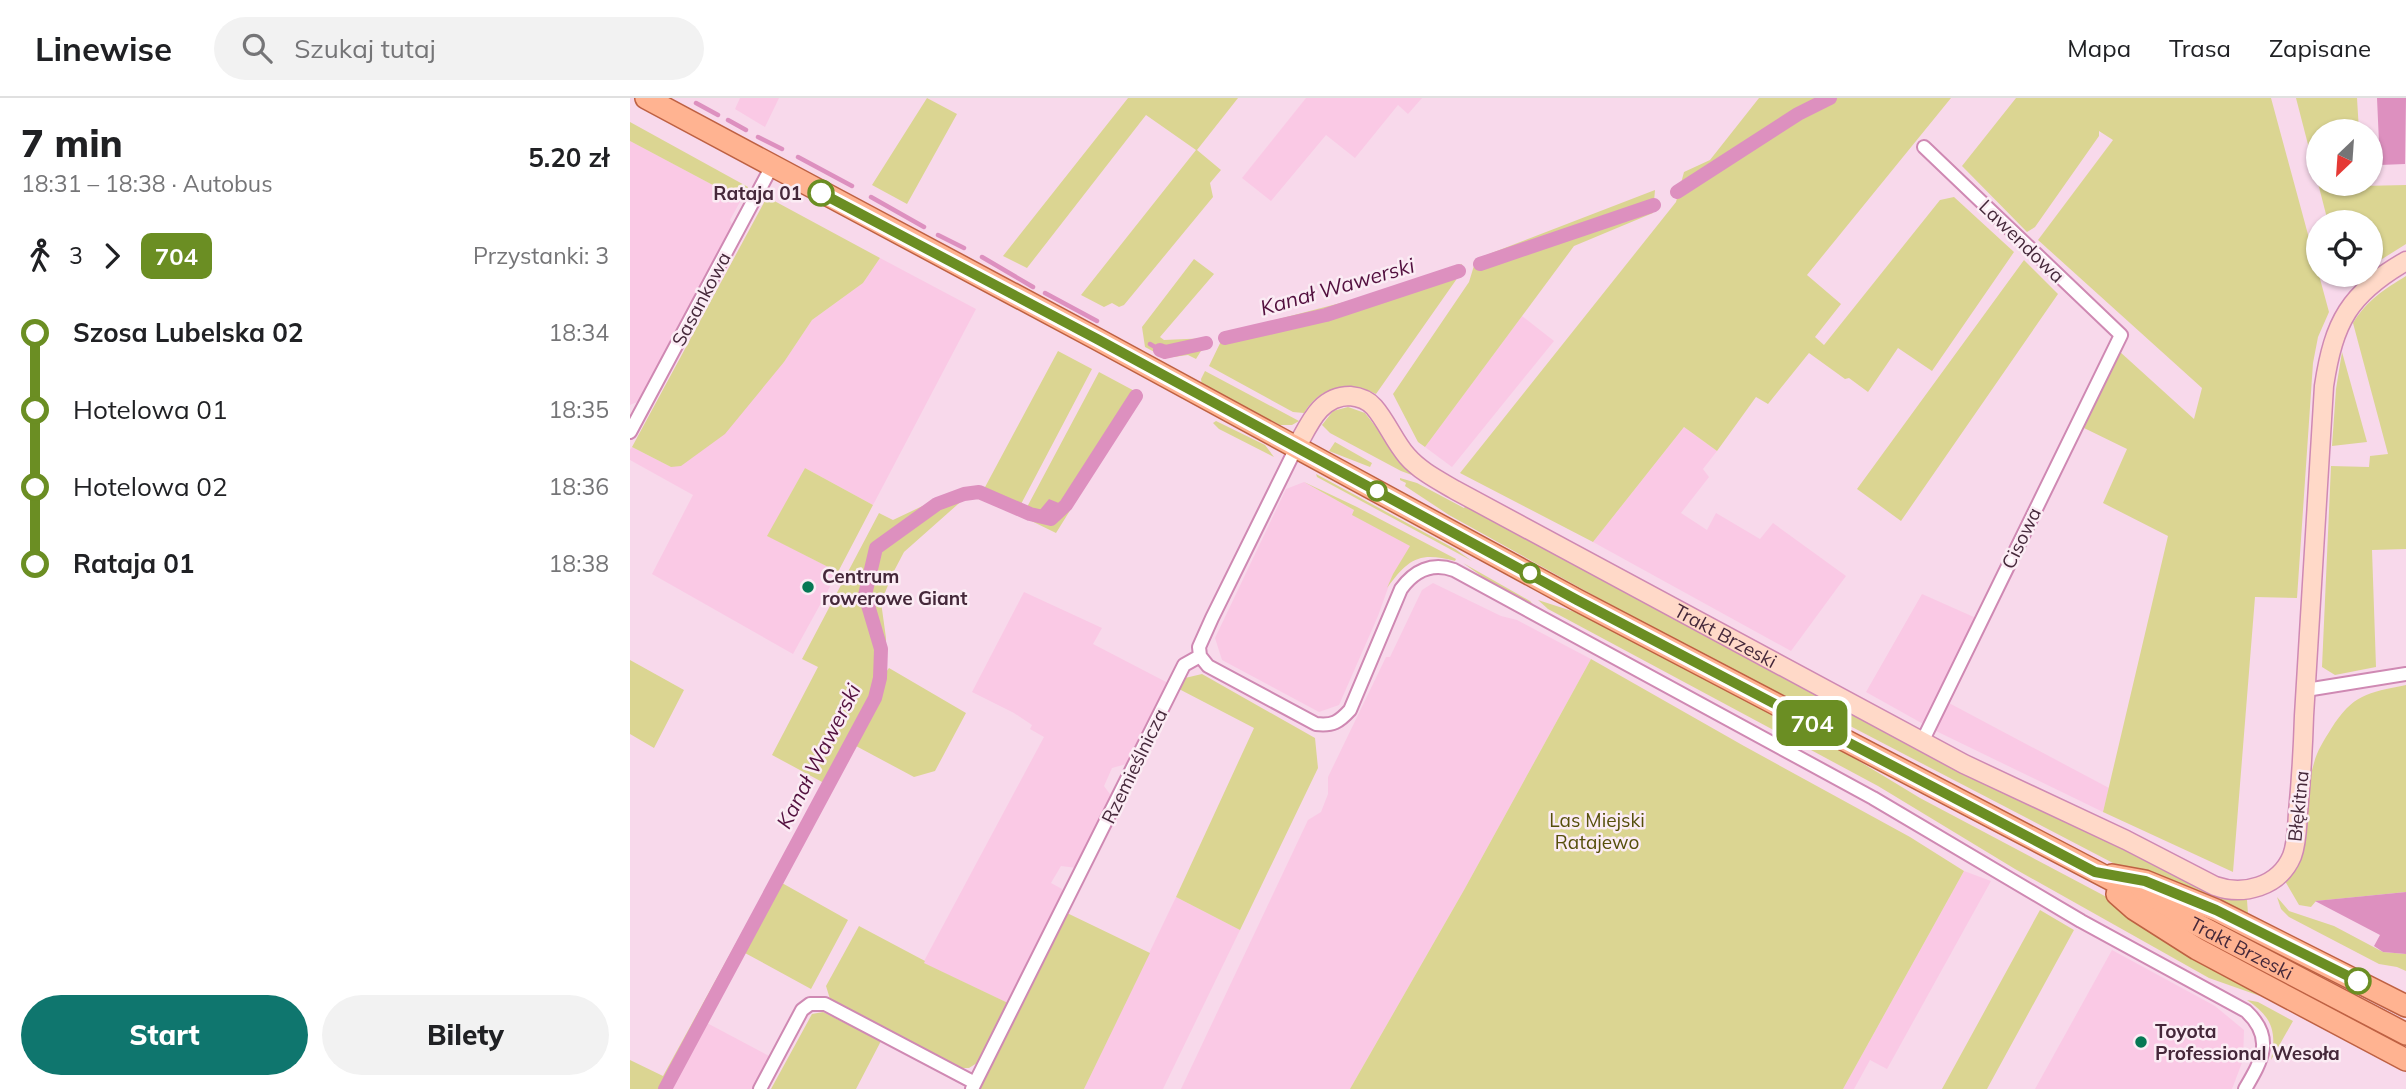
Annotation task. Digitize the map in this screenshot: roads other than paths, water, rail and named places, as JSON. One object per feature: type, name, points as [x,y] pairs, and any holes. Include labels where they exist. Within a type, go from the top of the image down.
[{"type":"main road","name":"Trakt Brzeski","points":[[646,98],[679,106],[772,166],[1589,606],[2406,1034]]},
{"type":"main road","points":[[2095,872],[2145,881],[2216,910],[2406,1006]]},
{"type":"main road","points":[[2095,872],[2134,909],[2197,949],[2406,1060]]},
{"type":"street","name":"Lawendowa","points":[[1924,147],[2120,335]]},
{"type":"street","name":"Sasankowa","points":[[630,432],[772,166]]},
{"type":"street","name":"Błękitna","points":[[2200,879],[2228,891],[2240,891],[2272,880],[2290,861],[2296,845],[2328,356],[2348,308],[2364,290],[2406,261]]},
{"type":"street","name":"Cisowa","points":[[1922,742],[2120,335]]},
{"type":"street","name":"Trakt Brzeski","points":[[1296,448],[1315,414],[1329,401],[1351,396],[1368,401],[1380,414],[1409,458],[1426,473],[1922,742],[2126,840],[2200,879]]},
{"type":"street","name":"Rzemieślnicza","points":[[973,1086],[1184,665],[1200,656],[1199,647],[1212,618],[1296,448]]},
{"type":"street","points":[[1200,656],[1208,666],[1316,724],[1329,725],[1339,722],[1350,709],[1401,589],[1413,575],[1430,568],[1445,567],[1873,798],[2081,921],[2246,1010],[2255,1019],[2264,1042],[2260,1063],[2245,1089]]},
{"type":"street","points":[[2306,690],[2406,674]]},
{"type":"street","points":[[760,1089],[802,1010],[810,1004],[825,1004],[973,1086]]},
{"type":"waterway","name":"Kanał Wawerski","points":[[1677,192],[1798,114],[1830,98]]},
{"type":"waterway","points":[[696,103],[718,115]]},
{"type":"waterway","points":[[728,120],[746,130]]},
{"type":"waterway","points":[[758,137],[782,149]]},
{"type":"waterway","points":[[798,157],[852,186]]},
{"type":"waterway","points":[[871,197],[924,227]]},
{"type":"waterway","name":"Kanał Wawerski","points":[[1480,264],[1654,205]]},
{"type":"waterway","points":[[938,235],[964,248]]},
{"type":"waterway","points":[[982,257],[1033,287]]},
{"type":"waterway","name":"Kanał Wawerski","points":[[1225,338],[1326,315],[1459,271]]},
{"type":"waterway","points":[[1045,293],[1097,321]]},
{"type":"waterway","name":"Kanał Wawerski","points":[[1160,350],[1165,352],[1206,343]]},
{"type":"waterway","points":[[1150,344],[1160,350]]},
{"type":"waterway","name":"Kanał Wawerski","points":[[665,1089],[875,698],[880,678],[881,649],[865,595],[876,548],[937,504],[964,494],[979,492],[1030,514],[1051,519],[1066,505],[1136,396]]},
{"type":"place","name":"Rataja 01","points":[[821,193]]},
{"type":"place","name":"Centrum rowerowe Giant","points":[[808,587]]},
{"type":"place","name":"Toyota Professional Wesoła","points":[[2141,1042]]},
{"type":"park label","name":"Las Miejski Ratajewo","points":[[1597,831]]}]
